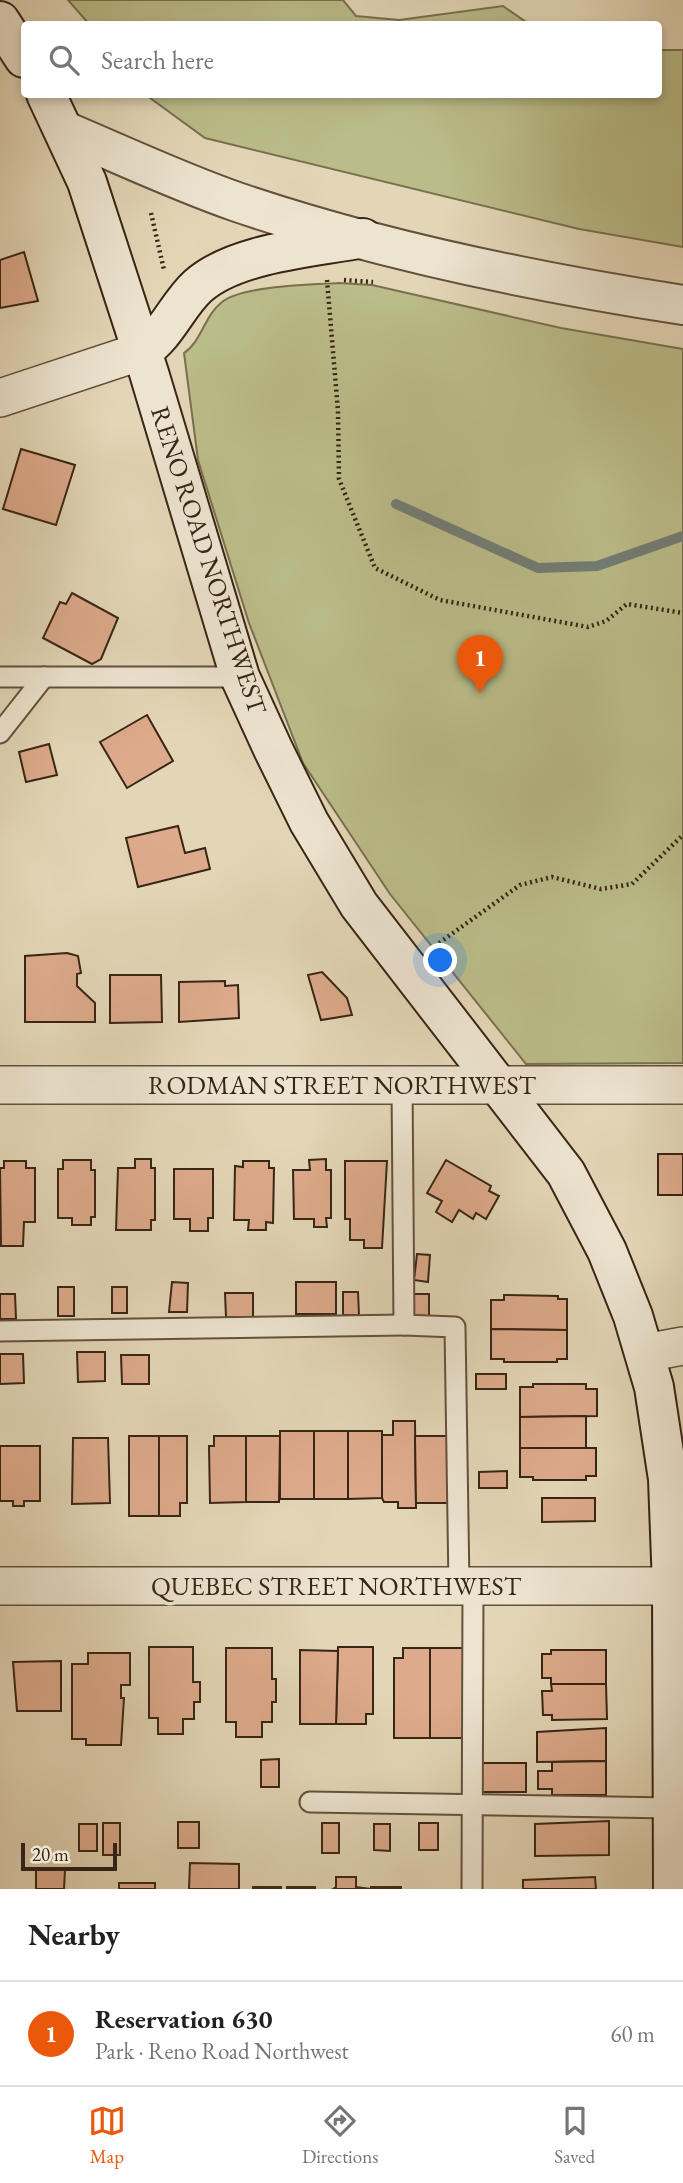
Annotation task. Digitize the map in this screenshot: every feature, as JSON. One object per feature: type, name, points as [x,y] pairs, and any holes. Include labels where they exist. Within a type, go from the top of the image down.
[{"type":"main road","points":[[0,21],[21,53]]},
{"type":"main road","name":"RENO ROAD NORTHWEST","points":[[48,98],[87,182],[142,351],[240,677],[284,774],[350,891],[561,1166],[592,1219],[621,1283],[645,1353],[667,1460],[678,1590],[672,1808],[673,1889]]},
{"type":"main road","points":[[65,131],[236,202],[363,238],[500,271],[683,305]]},
{"type":"main road","points":[[142,351],[159,338],[187,297],[218,272],[261,258],[363,238]]},
{"type":"street","points":[[0,398],[142,351]]},
{"type":"street","name":"RODMAN STREET NORTHWEST","points":[[0,1084],[683,1085]]},
{"type":"street","points":[[645,1353],[683,1346]]},
{"type":"street","name":"QUEBEC STREET NORTHWEST","points":[[0,1586],[466,1586],[678,1590]]},
{"type":"lane","points":[[0,677],[240,677]]},
{"type":"lane","points":[[0,733],[44,677]]},
{"type":"lane","points":[[402,1085],[404,1325]]},
{"type":"lane","points":[[0,1331],[455,1326],[466,1586],[472,1889]]},
{"type":"lane","points":[[310,1802],[672,1808]]},
{"type":"path","points":[[152,213],[151,220],[165,273]]},
{"type":"path","points":[[143,221],[151,220]]},
{"type":"path","points":[[327,279],[338,411],[339,479],[375,568],[440,600],[588,627],[606,621],[627,604],[683,613]]},
{"type":"path","points":[[315,280],[384,284]]},
{"type":"path","points":[[439,943],[520,885],[552,877],[601,889],[632,884],[683,835]]},
{"type":"green space","points":[[68,0],[343,0],[356,16],[399,20],[503,6],[525,21],[86,21]]},
{"type":"green space","points":[[662,50],[683,50],[683,247],[579,229],[205,138],[150,98],[662,98]]},
{"type":"green space","points":[[339,283],[372,285],[561,328],[683,349],[683,1063],[526,1064],[390,894],[303,763],[249,623],[198,460],[184,353],[195,342],[216,308],[231,297],[261,289]]},
{"type":"building","points":[[24,252],[38,301],[0,308],[0,260]]},
{"type":"building","points":[[21,449],[75,465],[56,525],[3,509]]},
{"type":"building","points":[[72,593],[118,618],[101,659],[92,664],[43,638],[60,602],[66,604]]},
{"type":"building","points":[[147,715],[173,761],[127,788],[100,742]]},
{"type":"building","points":[[49,744],[57,775],[26,782],[19,752]]},
{"type":"building","points":[[178,826],[185,853],[205,848],[210,869],[138,887],[126,838]]},
{"type":"building","points":[[67,953],[78,956],[81,973],[77,974],[77,986],[95,1003],[95,1022],[25,1022],[25,956]]},
{"type":"building","points":[[322,972],[347,998],[352,1015],[321,1020],[308,975]]},
{"type":"building","points":[[110,975],[161,975],[162,1022],[110,1023]]},
{"type":"building","points":[[225,981],[225,986],[238,985],[239,1018],[179,1022],[179,982]]},
{"type":"building","points":[[658,1154],[683,1154],[683,1195],[658,1195]]},
{"type":"building","points":[[135,1159],[151,1159],[151,1168],[155,1168],[155,1220],[151,1220],[151,1230],[116,1230],[118,1168],[135,1168]]},
{"type":"building","points":[[326,1159],[326,1170],[331,1170],[331,1218],[326,1218],[327,1227],[314,1227],[314,1219],[294,1219],[293,1170],[310,1170],[309,1160]]},
{"type":"building","points":[[63,1160],[91,1160],[91,1170],[95,1170],[95,1217],[91,1217],[91,1225],[72,1225],[72,1218],[58,1218],[58,1169],[63,1169]]},
{"type":"building","points":[[446,1160],[491,1186],[489,1191],[499,1196],[486,1219],[476,1213],[473,1219],[459,1210],[452,1222],[436,1212],[442,1201],[427,1193]]},
{"type":"building","points":[[4,1161],[26,1161],[26,1168],[35,1168],[35,1222],[24,1222],[23,1246],[1,1246],[0,1168],[4,1168]]},
{"type":"building","points":[[243,1161],[269,1161],[269,1168],[274,1168],[273,1223],[266,1222],[266,1230],[248,1230],[249,1220],[234,1220],[235,1166],[243,1167]]},
{"type":"building","points":[[345,1161],[387,1161],[382,1248],[364,1248],[364,1240],[350,1240],[350,1219],[345,1219]]},
{"type":"building","points":[[174,1169],[213,1169],[213,1218],[208,1218],[208,1231],[190,1231],[190,1219],[174,1219]]},
{"type":"building","points":[[417,1254],[430,1255],[428,1282],[414,1280]]},
{"type":"building","points":[[172,1282],[188,1283],[187,1312],[169,1312]]},
{"type":"building","points":[[296,1282],[336,1282],[336,1314],[296,1314]]},
{"type":"building","points":[[58,1287],[74,1287],[74,1316],[58,1316]]},
{"type":"building","points":[[112,1287],[127,1287],[127,1313],[112,1313]]},
{"type":"building","points":[[343,1292],[358,1292],[359,1315],[343,1315]]},
{"type":"building","points":[[225,1293],[253,1293],[253,1317],[226,1317]]},
{"type":"building","points":[[0,1294],[15,1294],[16,1319],[0,1319]]},
{"type":"building","points":[[412,1294],[429,1294],[429,1322],[412,1322]]},
{"type":"building","points":[[504,1295],[558,1296],[558,1299],[567,1299],[567,1330],[491,1329],[491,1300],[504,1300]]},
{"type":"building","points":[[491,1329],[567,1330],[567,1359],[557,1359],[557,1362],[504,1362],[504,1359],[491,1359]]},
{"type":"building","points":[[77,1352],[105,1352],[105,1381],[78,1382]]},
{"type":"building","points":[[0,1354],[23,1354],[24,1383],[0,1384]]},
{"type":"building","points":[[121,1355],[149,1355],[149,1384],[122,1384]]},
{"type":"building","points":[[476,1374],[506,1374],[506,1389],[476,1389]]},
{"type":"building","points":[[533,1384],[586,1384],[586,1389],[597,1389],[597,1416],[520,1417],[520,1387],[533,1387]]},
{"type":"building","points":[[586,1416],[586,1448],[520,1448],[520,1417]]},
{"type":"building","points":[[393,1421],[415,1421],[416,1508],[398,1508],[398,1502],[384,1502],[382,1498],[382,1435],[393,1435]]},
{"type":"building","points":[[280,1431],[314,1431],[314,1499],[280,1499]]},
{"type":"building","points":[[314,1431],[348,1431],[348,1499],[314,1499]]},
{"type":"building","points":[[348,1431],[382,1431],[382,1498],[348,1499]]},
{"type":"building","points":[[129,1436],[159,1436],[159,1516],[129,1516]]},
{"type":"building","points":[[159,1436],[187,1436],[187,1503],[180,1503],[180,1516],[159,1516]]},
{"type":"building","points":[[214,1436],[246,1436],[246,1502],[210,1503],[209,1446],[214,1446]]},
{"type":"building","points":[[246,1436],[280,1436],[279,1502],[246,1502]]},
{"type":"building","points":[[415,1436],[447,1436],[447,1446],[451,1446],[452,1503],[416,1503]]},
{"type":"building","points":[[73,1438],[108,1438],[110,1503],[72,1504]]},
{"type":"building","points":[[0,1446],[40,1446],[40,1501],[24,1501],[24,1506],[13,1506],[13,1501],[0,1501]]},
{"type":"building","points":[[520,1448],[596,1448],[596,1476],[586,1476],[586,1480],[533,1480],[533,1477],[520,1477]]},
{"type":"building","points":[[507,1471],[507,1488],[479,1488],[479,1472]]},
{"type":"building","points":[[542,1498],[595,1498],[595,1521],[542,1522]]},
{"type":"building","points":[[149,1647],[193,1647],[193,1682],[200,1682],[200,1702],[194,1702],[194,1719],[183,1719],[183,1734],[158,1734],[158,1718],[149,1718]]},
{"type":"building","points":[[338,1647],[373,1647],[373,1714],[366,1714],[366,1724],[336,1724]]},
{"type":"building","points":[[226,1648],[272,1648],[272,1679],[276,1679],[276,1702],[272,1702],[272,1722],[262,1722],[262,1737],[236,1737],[236,1722],[226,1722]]},
{"type":"building","points":[[403,1648],[430,1648],[430,1738],[394,1738],[394,1658],[403,1658]]},
{"type":"building","points":[[430,1648],[463,1648],[463,1657],[466,1657],[466,1738],[430,1738]]},
{"type":"building","points":[[300,1650],[338,1651],[336,1724],[300,1724]]},
{"type":"building","points":[[551,1650],[606,1650],[606,1684],[551,1684],[551,1678],[542,1678],[542,1654],[551,1654]]},
{"type":"building","points":[[88,1653],[130,1653],[130,1685],[121,1685],[121,1698],[124,1698],[121,1745],[86,1745],[86,1739],[72,1739],[72,1664],[88,1664]]},
{"type":"building","points":[[61,1661],[61,1711],[17,1711],[13,1662]]},
{"type":"building","points":[[551,1684],[606,1684],[607,1719],[552,1720],[552,1715],[543,1715],[542,1691],[552,1691]]},
{"type":"building","points":[[606,1728],[606,1761],[537,1762],[537,1732]]},
{"type":"building","points":[[279,1759],[279,1787],[261,1787],[261,1760]]},
{"type":"building","points":[[606,1761],[606,1795],[552,1795],[552,1789],[538,1789],[538,1771],[552,1771],[552,1762]]},
{"type":"building","points":[[482,1763],[526,1763],[526,1792],[482,1792]]},
{"type":"building","points":[[609,1821],[609,1855],[535,1856],[535,1824]]},
{"type":"building","points":[[178,1822],[199,1822],[199,1848],[178,1848]]},
{"type":"building","points":[[103,1823],[120,1823],[120,1855],[103,1855]]},
{"type":"building","points":[[322,1823],[339,1823],[339,1853],[322,1853]]},
{"type":"building","points":[[419,1823],[438,1823],[438,1850],[419,1850]]},
{"type":"building","points":[[79,1824],[97,1824],[97,1851],[79,1851]]},
{"type":"building","points":[[374,1824],[390,1824],[390,1851],[374,1850]]},
{"type":"building","points":[[190,1863],[239,1864],[239,1889],[189,1889]]},
{"type":"building","points":[[36,1870],[65,1870],[64,1889],[36,1889]]},
{"type":"building","points":[[336,1877],[356,1877],[356,1887],[371,1889],[333,1889],[336,1887]]},
{"type":"building","points":[[595,1877],[596,1889],[523,1889],[523,1880]]},
{"type":"building","points":[[119,1883],[155,1883],[155,1889],[119,1889]]},
{"type":"building","points":[[281,1887],[281,1889],[253,1889]]},
{"type":"building","points":[[315,1887],[315,1889],[287,1889]]},
{"type":"building","points":[[401,1887],[401,1889],[371,1889]]},
{"type":"waterway","points":[[396,504],[538,568],[597,566],[683,536]]},
{"type":"place","name":"Reservation 630","points":[[480,693]]}]
